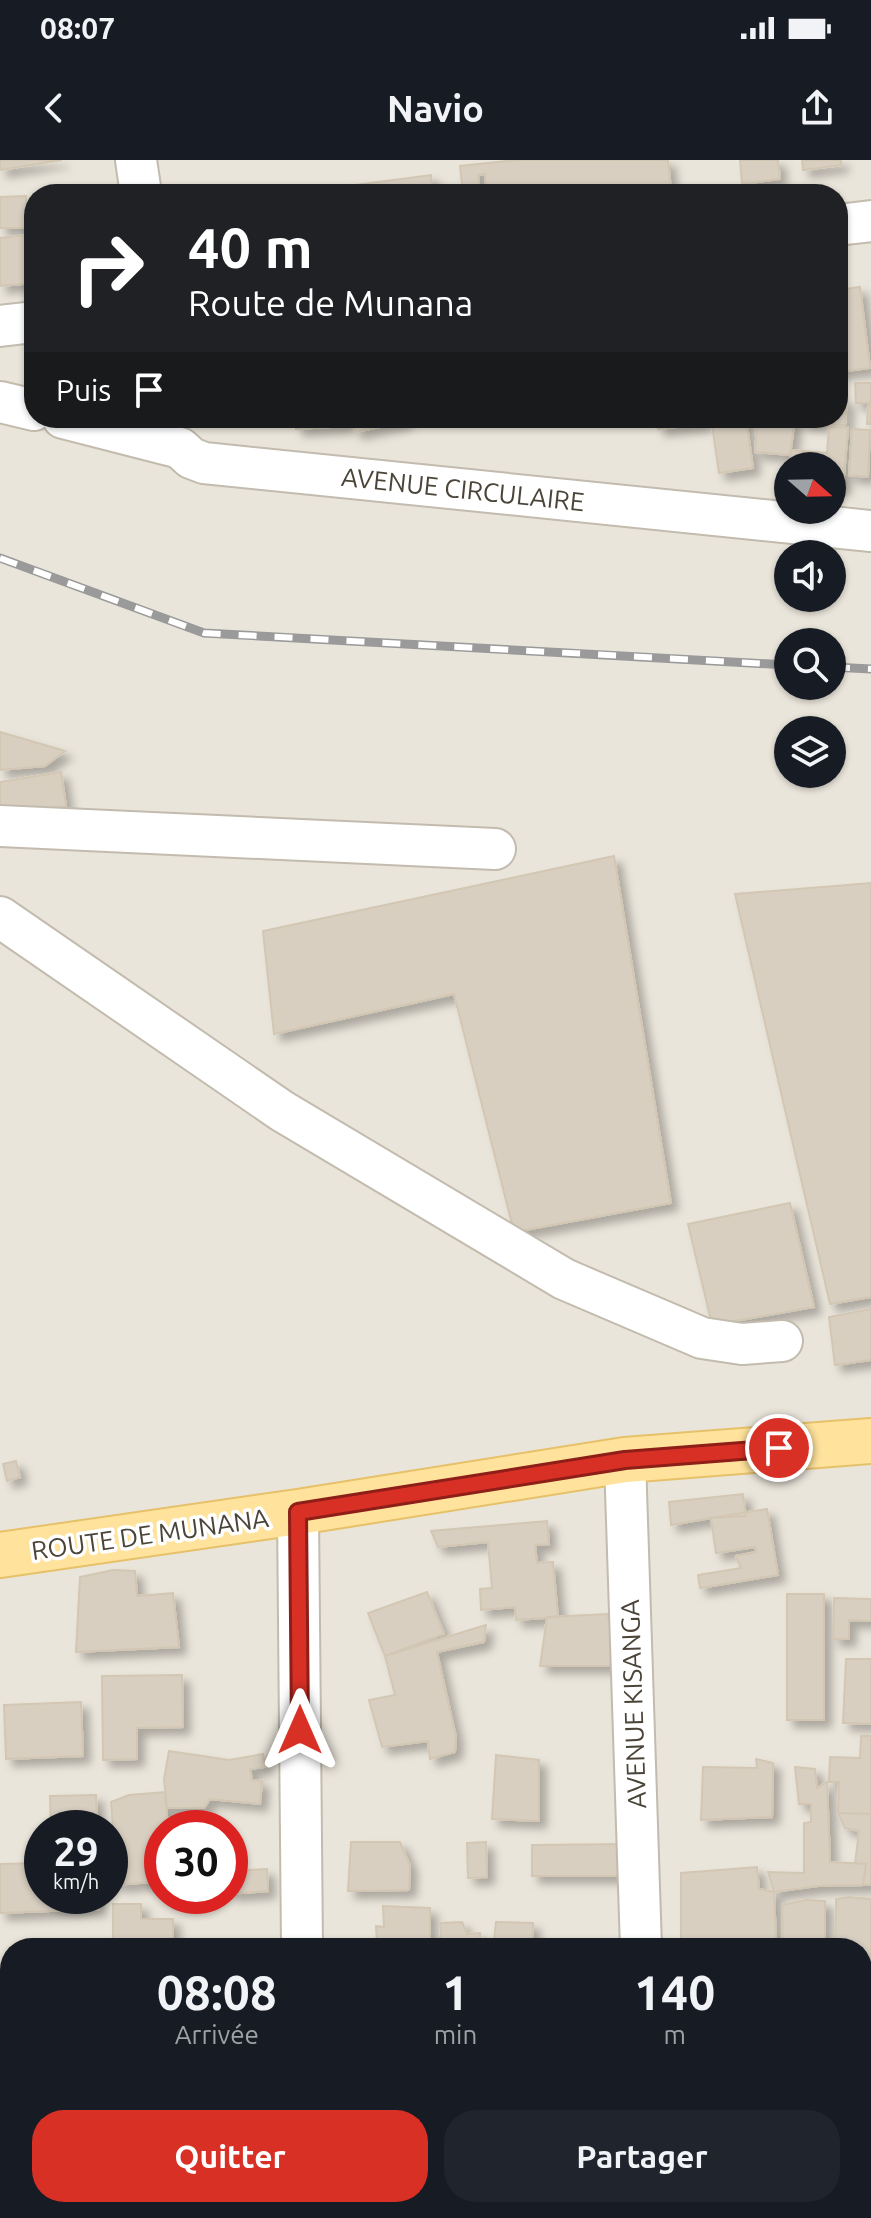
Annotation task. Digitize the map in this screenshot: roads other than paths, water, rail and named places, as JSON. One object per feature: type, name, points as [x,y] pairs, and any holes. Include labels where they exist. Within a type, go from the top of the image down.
[{"type":"main road","name":"ROUTE DE MUNANA","points":[[0,1555],[625,1460],[871,1441]]},
{"type":"street","points":[[136,160],[140,184]]},
{"type":"street","points":[[848,224],[871,221]]},
{"type":"street","points":[[0,326],[24,323]]},
{"type":"street","points":[[0,402],[24,408]]},
{"type":"street","name":"AVENUE CIRCULAIRE","points":[[138,428],[176,433],[191,458],[204,463],[871,531]]},
{"type":"street","points":[[0,826],[495,849]]},
{"type":"street","points":[[0,917],[282,1111],[564,1279],[702,1338],[742,1344],[782,1341]]},
{"type":"street","name":"AVENUE KISANGA","points":[[625,1460],[641,1938]]},
{"type":"street","points":[[298,1512],[302,1938]]},
{"type":"railway","points":[[0,558],[204,633],[774,664]]},
{"type":"railway","points":[[846,668],[871,669]]}]
